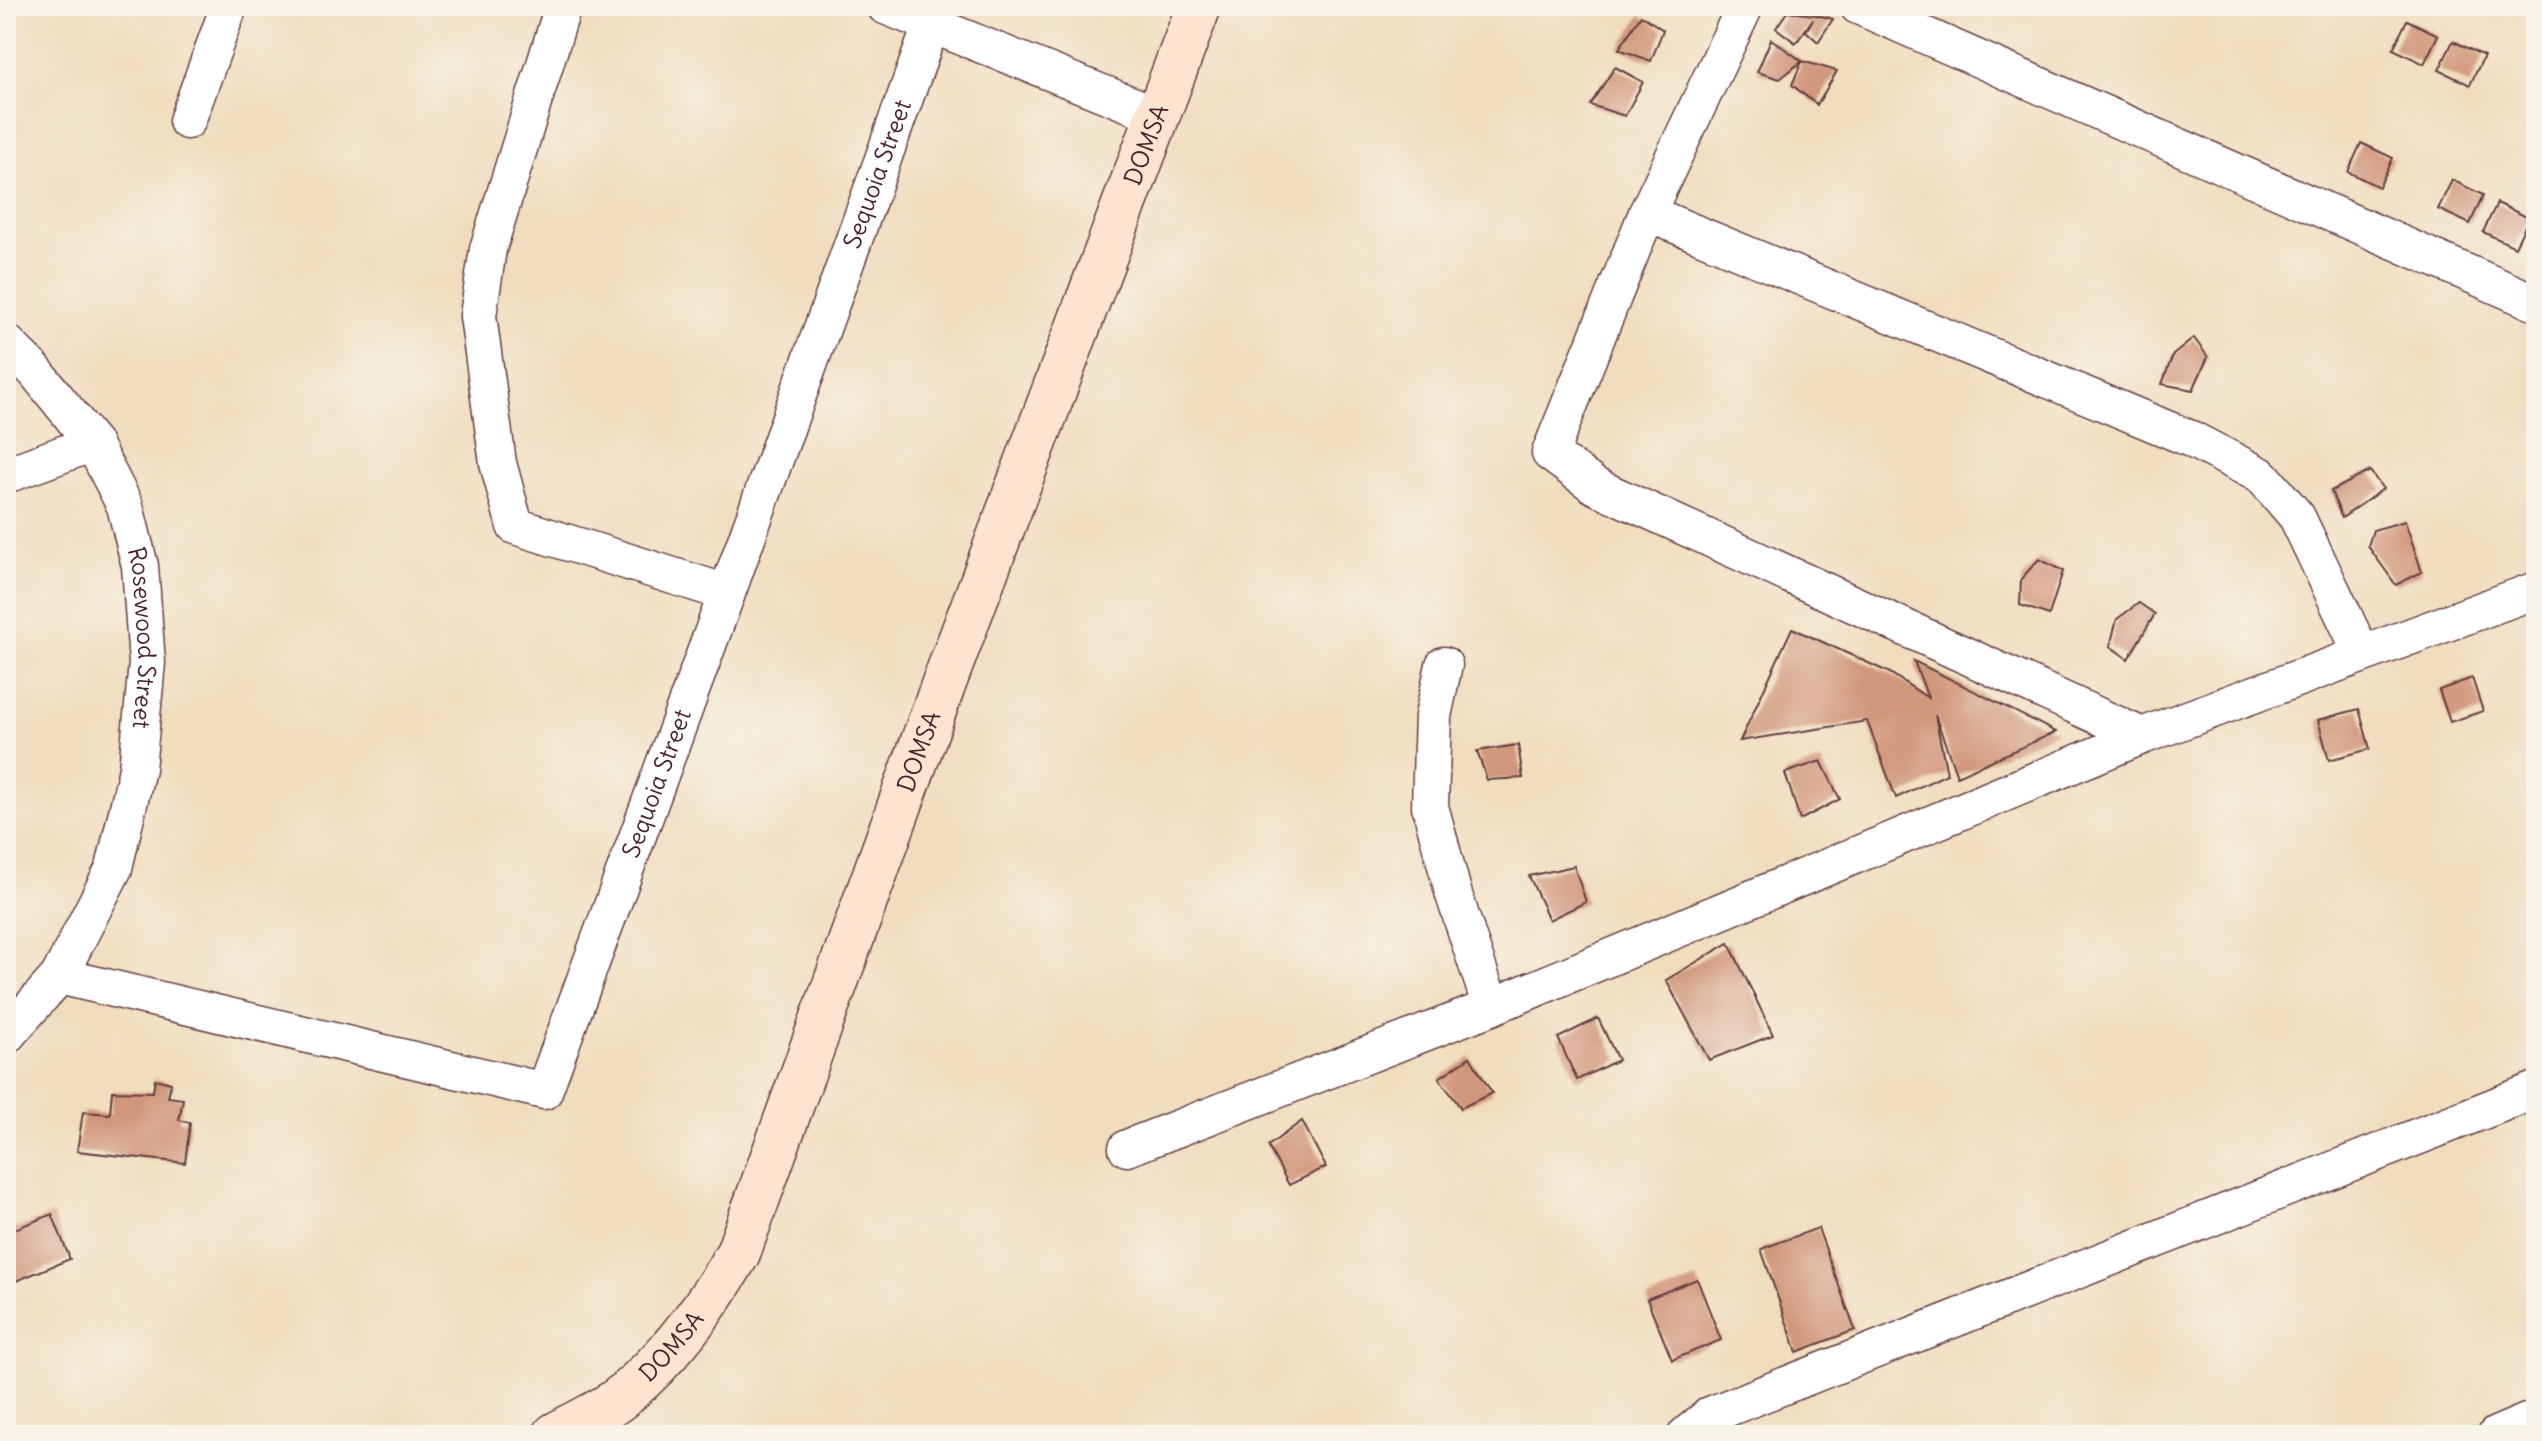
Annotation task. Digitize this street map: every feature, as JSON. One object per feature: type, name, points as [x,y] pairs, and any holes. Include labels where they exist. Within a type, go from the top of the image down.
[{"type":"main road","name":"DOMSA","points":[[555,1435],[624,1396],[674,1345],[712,1299],[738,1253],[944,683],[1199,6]]},
{"type":"street","points":[[187,121],[229,6]]},
{"type":"street","points":[[563,6],[488,249],[478,316],[498,463],[515,526],[727,593]]},
{"type":"street","points":[[885,6],[934,15],[1008,53],[1157,115]]},
{"type":"street","points":[[1745,6],[1647,213],[1550,453],[1595,486],[2142,736]]},
{"type":"street","points":[[1858,6],[2536,303]]},
{"type":"street","name":"Sequoia Street","points":[[59,976],[544,1091],[934,15]]},
{"type":"street","points":[[1647,213],[2191,439],[2262,476],[2297,517],[2362,654]]},
{"type":"street","name":"Rosewood Street","points":[[6,342],[35,371],[93,443],[125,506],[140,566],[147,663],[137,769],[114,868],[59,976],[6,1036]]},
{"type":"street","points":[[6,475],[93,443]]},
{"type":"street","points":[[1127,1148],[1491,1007],[2142,736],[2536,590]]},
{"type":"street","points":[[1444,665],[1433,716],[1430,806],[1454,895],[1491,1007]]},
{"type":"street","points":[[1686,1435],[1710,1415],[2536,1090]]},
{"type":"street","points":[[2496,1435],[2536,1418]]},
{"type":"building","points":[[1787,12],[1833,19],[1818,42],[1806,31],[1813,19],[1796,43],[1776,28]]},
{"type":"building","points":[[1641,15],[1663,30],[1651,61],[1619,49]]},
{"type":"building","points":[[2407,20],[2438,35],[2424,64],[2393,49]]},
{"type":"building","points":[[1771,39],[1802,61],[1780,79],[1757,72]]},
{"type":"building","points":[[2453,41],[2484,56],[2470,85],[2439,70]]},
{"type":"building","points":[[1802,61],[1837,71],[1817,105],[1792,85]]},
{"type":"building","points":[[1615,67],[1643,82],[1625,116],[1590,105]]},
{"type":"building","points":[[2361,143],[2393,158],[2379,187],[2348,172]]},
{"type":"building","points":[[2452,180],[2483,195],[2470,224],[2438,209]]},
{"type":"building","points":[[2497,203],[2529,218],[2515,247],[2483,232]]},
{"type":"building","points":[[2194,338],[2208,357],[2193,390],[2162,384],[2173,355]]},
{"type":"building","points":[[2370,471],[2383,489],[2342,518],[2331,491]]},
{"type":"building","points":[[2405,521],[2422,572],[2396,585],[2368,546],[2373,530]]},
{"type":"building","points":[[2039,559],[2063,571],[2049,615],[2020,605],[2021,579]]},
{"type":"building","points":[[2139,603],[2155,614],[2128,659],[2110,646],[2117,619]]},
{"type":"building","points":[[1792,628],[1890,673],[1928,698],[1914,661],[2056,732],[1957,776],[1935,715],[1947,774],[1896,798],[1867,721],[1740,741]]},
{"type":"building","points":[[2472,678],[2483,711],[2450,722],[2439,690]]},
{"type":"building","points":[[2359,709],[2370,749],[2329,760],[2318,720]]},
{"type":"building","points":[[1518,745],[1523,778],[1487,780],[1477,751]]},
{"type":"building","points":[[1821,761],[1840,799],[1800,820],[1785,773]]},
{"type":"building","points":[[1574,866],[1586,902],[1549,920],[1529,876]]},
{"type":"building","points":[[1729,943],[1773,1035],[1709,1060],[1666,980]]},
{"type":"building","points":[[1598,1018],[1618,1060],[1577,1080],[1558,1038]]},
{"type":"building","points":[[1470,1057],[1492,1093],[1461,1108],[1439,1078]]},
{"type":"building","points":[[155,1079],[171,1083],[168,1097],[183,1099],[179,1120],[190,1123],[185,1163],[77,1151],[83,1112],[110,1114],[112,1091],[153,1092]]},
{"type":"building","points":[[1302,1121],[1326,1167],[1289,1185],[1268,1146]]},
{"type":"building","points":[[52,1214],[70,1259],[6,1285],[6,1222],[10,1231]]},
{"type":"building","points":[[1818,1228],[1855,1330],[1797,1352],[1761,1249]]},
{"type":"building","points":[[1697,1279],[1721,1340],[1672,1360],[1647,1299]]}]
